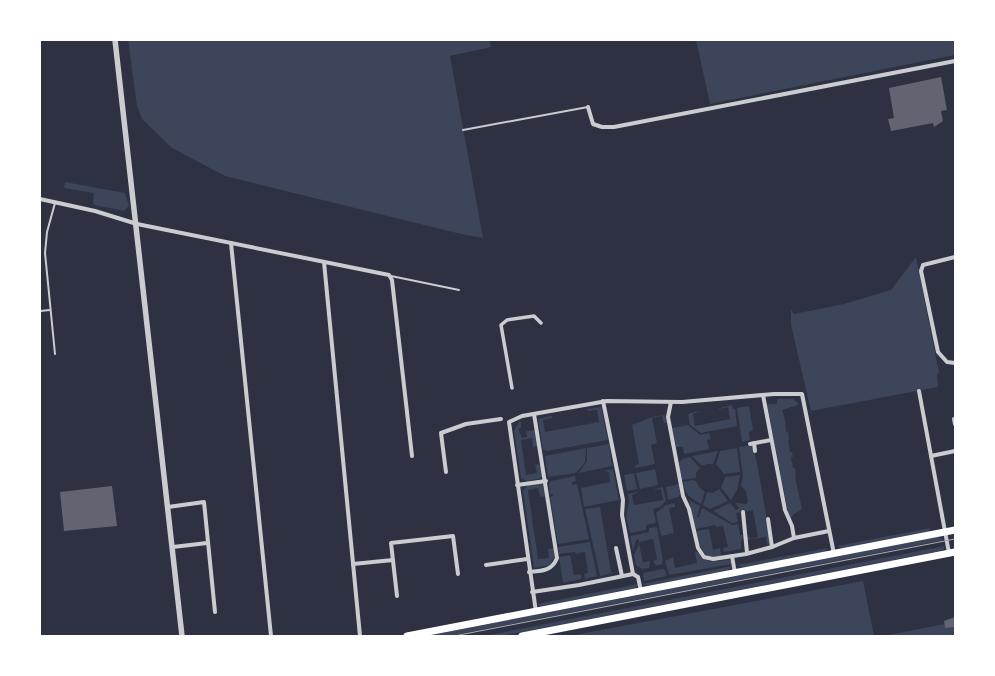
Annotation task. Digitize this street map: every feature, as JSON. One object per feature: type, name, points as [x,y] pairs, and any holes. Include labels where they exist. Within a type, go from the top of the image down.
[{"type":"main road","points":[[407,636],[955,530]]},
{"type":"main road","points":[[522,636],[952,552]]},
{"type":"street","points":[[115,40],[182,636]]},
{"type":"street","points":[[588,107],[593,124],[602,127],[614,128],[955,61]]},
{"type":"street","points":[[40,199],[95,211],[136,224],[391,276],[412,456]]},
{"type":"street","points":[[231,243],[271,636]]},
{"type":"street","points":[[955,257],[923,265],[921,271],[938,352],[947,362],[955,362]]},
{"type":"street","points":[[324,262],[360,636]]},
{"type":"street","points":[[512,388],[501,325],[507,320],[534,316],[541,323]]},
{"type":"street","points":[[919,391],[945,532],[952,552]]},
{"type":"street","points":[[536,612],[527,559],[509,422],[516,418],[534,414],[603,401],[672,402],[716,400],[763,395],[802,394],[834,554]]},
{"type":"street","points":[[763,395],[785,510],[792,526],[794,538]]},
{"type":"street","points":[[603,401],[623,500],[622,515],[633,574]]},
{"type":"street","points":[[672,402],[669,420],[684,500],[689,509],[698,548],[707,559],[748,553],[772,547],[794,538],[829,531]]},
{"type":"street","points":[[529,572],[548,570],[554,565],[557,558],[546,480],[534,414]]},
{"type":"street","points":[[446,472],[441,433],[466,424],[501,419]]},
{"type":"street","points":[[755,452],[752,443],[771,440]]},
{"type":"street","points":[[931,456],[955,451]]},
{"type":"street","points":[[517,485],[546,480]]},
{"type":"street","points":[[168,507],[204,502],[215,612]]},
{"type":"street","points":[[743,512],[748,553]]},
{"type":"street","points":[[768,520],[772,547]]},
{"type":"street","points":[[397,596],[391,543],[453,536],[458,574]]},
{"type":"street","points":[[173,547],[207,543]]},
{"type":"street","points":[[616,548],[622,576]]},
{"type":"street","points":[[732,556],[735,573]]},
{"type":"street","points":[[486,565],[527,559]]},
{"type":"street","points":[[353,564],[393,560]]},
{"type":"street","points":[[532,592],[633,574],[638,577],[641,591]]},
{"type":"lane","points":[[463,130],[588,107]]},
{"type":"lane","points":[[55,202],[48,225],[45,248],[55,354]]},
{"type":"lane","points":[[391,276],[459,290]]},
{"type":"lane","points":[[40,311],[50,310]]},
{"type":"shaded area","points":[[128,40],[489,40],[491,47],[450,56],[483,238],[461,234],[225,176],[172,148],[142,119],[137,106]]},
{"type":"shaded area","points":[[696,40],[955,40],[955,55],[710,104]]},
{"type":"shaded area","points":[[65,182],[125,193],[129,206],[124,211],[94,205],[94,193],[64,188]]},
{"type":"shaded area","points":[[916,257],[939,373],[937,373],[938,387],[811,411],[791,325],[791,309],[794,314],[844,304],[891,290]]},
{"type":"shaded area","points":[[777,399],[793,399],[798,403],[798,405],[782,410],[786,432],[788,431],[788,441],[790,452],[792,452],[793,457],[791,457],[793,468],[795,468],[795,477],[802,509],[791,518],[788,512],[767,404],[777,404]]},
{"type":"shaded area","points":[[732,405],[733,409],[735,409],[737,426],[701,433],[690,425],[688,415],[690,413],[701,411],[693,414],[695,426],[730,419],[728,407],[719,408]]},
{"type":"shaded area","points":[[749,406],[753,430],[749,432],[750,440],[742,442],[737,408]]},
{"type":"shaded area","points":[[601,407],[608,440],[547,451],[543,450],[538,419],[552,416],[552,418],[543,420],[545,432],[599,422],[597,410],[588,411],[587,409]]},
{"type":"shaded area","points":[[665,415],[667,423],[664,423],[662,416],[652,418],[657,443],[651,445],[655,464],[636,468],[635,465],[639,464],[632,425],[652,417]]},
{"type":"shaded area","points":[[519,422],[521,422],[521,428],[518,429],[522,438],[527,437],[526,431],[536,430],[538,446],[533,447],[532,438],[521,440],[526,475],[537,473],[535,465],[541,464],[543,475],[541,478],[527,481],[521,478],[514,431]]},
{"type":"shaded area","points":[[688,425],[700,435],[709,433],[711,439],[707,440],[709,449],[684,454],[683,447],[676,447],[672,428]]},
{"type":"shaded area","points":[[609,444],[612,466],[579,473],[587,461],[587,448]]},
{"type":"shaded area","points":[[752,445],[756,458],[771,542],[767,545],[766,537],[746,540],[747,534],[750,539],[758,537],[753,510],[736,513],[738,522],[732,523],[713,511],[730,503],[736,510],[739,508],[735,503],[746,504],[748,502],[746,491],[741,486],[743,476],[739,447]]},
{"type":"shaded area","points":[[586,448],[585,462],[576,473],[548,477],[545,456]]},
{"type":"shaded area","points":[[737,448],[740,472],[724,474],[716,464],[720,451]]},
{"type":"shaded area","points":[[718,451],[713,464],[702,466],[692,456]]},
{"type":"shaded area","points":[[690,457],[700,468],[696,473],[696,478],[682,480],[679,463],[682,459]]},
{"type":"shaded area","points":[[613,469],[619,500],[584,507],[581,488],[610,482],[609,472],[603,471]]},
{"type":"shaded area","points":[[655,469],[658,485],[640,489],[636,473]]},
{"type":"shaded area","points":[[634,473],[637,489],[627,491],[624,475]]},
{"type":"shaded area","points":[[740,475],[737,490],[731,500],[721,488],[725,477]]},
{"type":"shaded area","points":[[575,476],[576,481],[572,482],[572,485],[577,484],[589,539],[558,544],[550,497],[553,496],[553,494],[550,494],[549,484],[551,481]]},
{"type":"shaded area","points":[[693,480],[696,481],[699,487],[705,492],[701,504],[691,498],[685,490],[683,482]]},
{"type":"shaded area","points":[[542,483],[546,496],[540,497],[538,488],[528,490],[538,559],[549,558],[548,549],[554,548],[554,558],[549,565],[534,568],[523,490],[528,485]]},
{"type":"shaded area","points":[[679,484],[680,494],[678,497],[668,500],[666,487]]},
{"type":"shaded area","points":[[663,487],[666,501],[660,507],[653,509],[656,523],[646,525],[646,530],[630,533],[626,516],[629,502],[628,494],[637,492],[632,495],[634,505],[663,500],[661,489],[655,489]]},
{"type":"shaded area","points":[[719,489],[728,501],[710,509],[703,505],[707,492],[713,493]]},
{"type":"shaded area","points":[[689,500],[700,506],[697,517],[699,517],[702,508],[732,525],[738,524],[740,535],[744,535],[741,542],[741,549],[724,552],[723,548],[728,547],[723,526],[716,527],[715,525],[696,529]]},
{"type":"shaded area","points":[[675,503],[675,507],[669,508],[674,533],[661,536],[656,513],[666,505]]},
{"type":"shaded area","points":[[600,507],[611,572],[613,573],[600,576],[585,509]]},
{"type":"shaded area","points":[[657,527],[663,561],[662,564],[656,566],[653,561],[657,559],[653,539],[639,542],[639,539],[636,540],[633,551],[630,536],[649,532],[649,528]]},
{"type":"shaded area","points":[[930,528],[928,532],[843,549],[837,546]]},
{"type":"shaded area","points":[[709,529],[713,550],[720,548],[721,556],[708,556],[701,547],[696,531]]},
{"type":"shaded area","points":[[938,537],[944,540],[450,636],[431,635]]},
{"type":"shaded area","points":[[590,542],[597,576],[585,579],[584,574],[588,573],[585,552],[576,554],[575,552],[559,554],[558,547]]},
{"type":"shaded area","points":[[639,544],[643,562],[650,561],[649,568],[642,569],[636,565],[634,555]]},
{"type":"shaded area","points":[[945,546],[943,550],[940,551],[502,636],[484,636]]},
{"type":"shaded area","points":[[828,548],[825,552],[743,568],[737,565]]},
{"type":"shaded area","points":[[695,552],[698,552],[708,561],[730,560],[732,564],[669,575],[665,561],[673,557],[675,568],[697,563]]},
{"type":"shaded area","points":[[570,555],[574,575],[581,574],[581,579],[563,583],[559,557]]},
{"type":"shaded area","points":[[732,566],[728,571],[648,586],[642,584]]},
{"type":"shaded area","points":[[663,569],[665,570],[667,576],[644,581],[643,573]]},
{"type":"shaded area","points":[[863,581],[874,636],[569,636]]},
{"type":"shaded area","points":[[638,584],[636,588],[540,607],[537,604]]},
{"type":"shaded area","points":[[955,622],[955,636],[883,636]]},
{"type":"building","points":[[941,77],[947,110],[941,111],[943,121],[934,127],[933,123],[891,131],[888,119],[894,118],[889,88]]},
{"type":"building","points":[[112,486],[117,526],[64,531],[60,492]]},
{"type":"building","points":[[955,617],[955,627],[945,628],[944,621]]},
{"type":"tram line","points":[[454,636],[955,539]]}]
